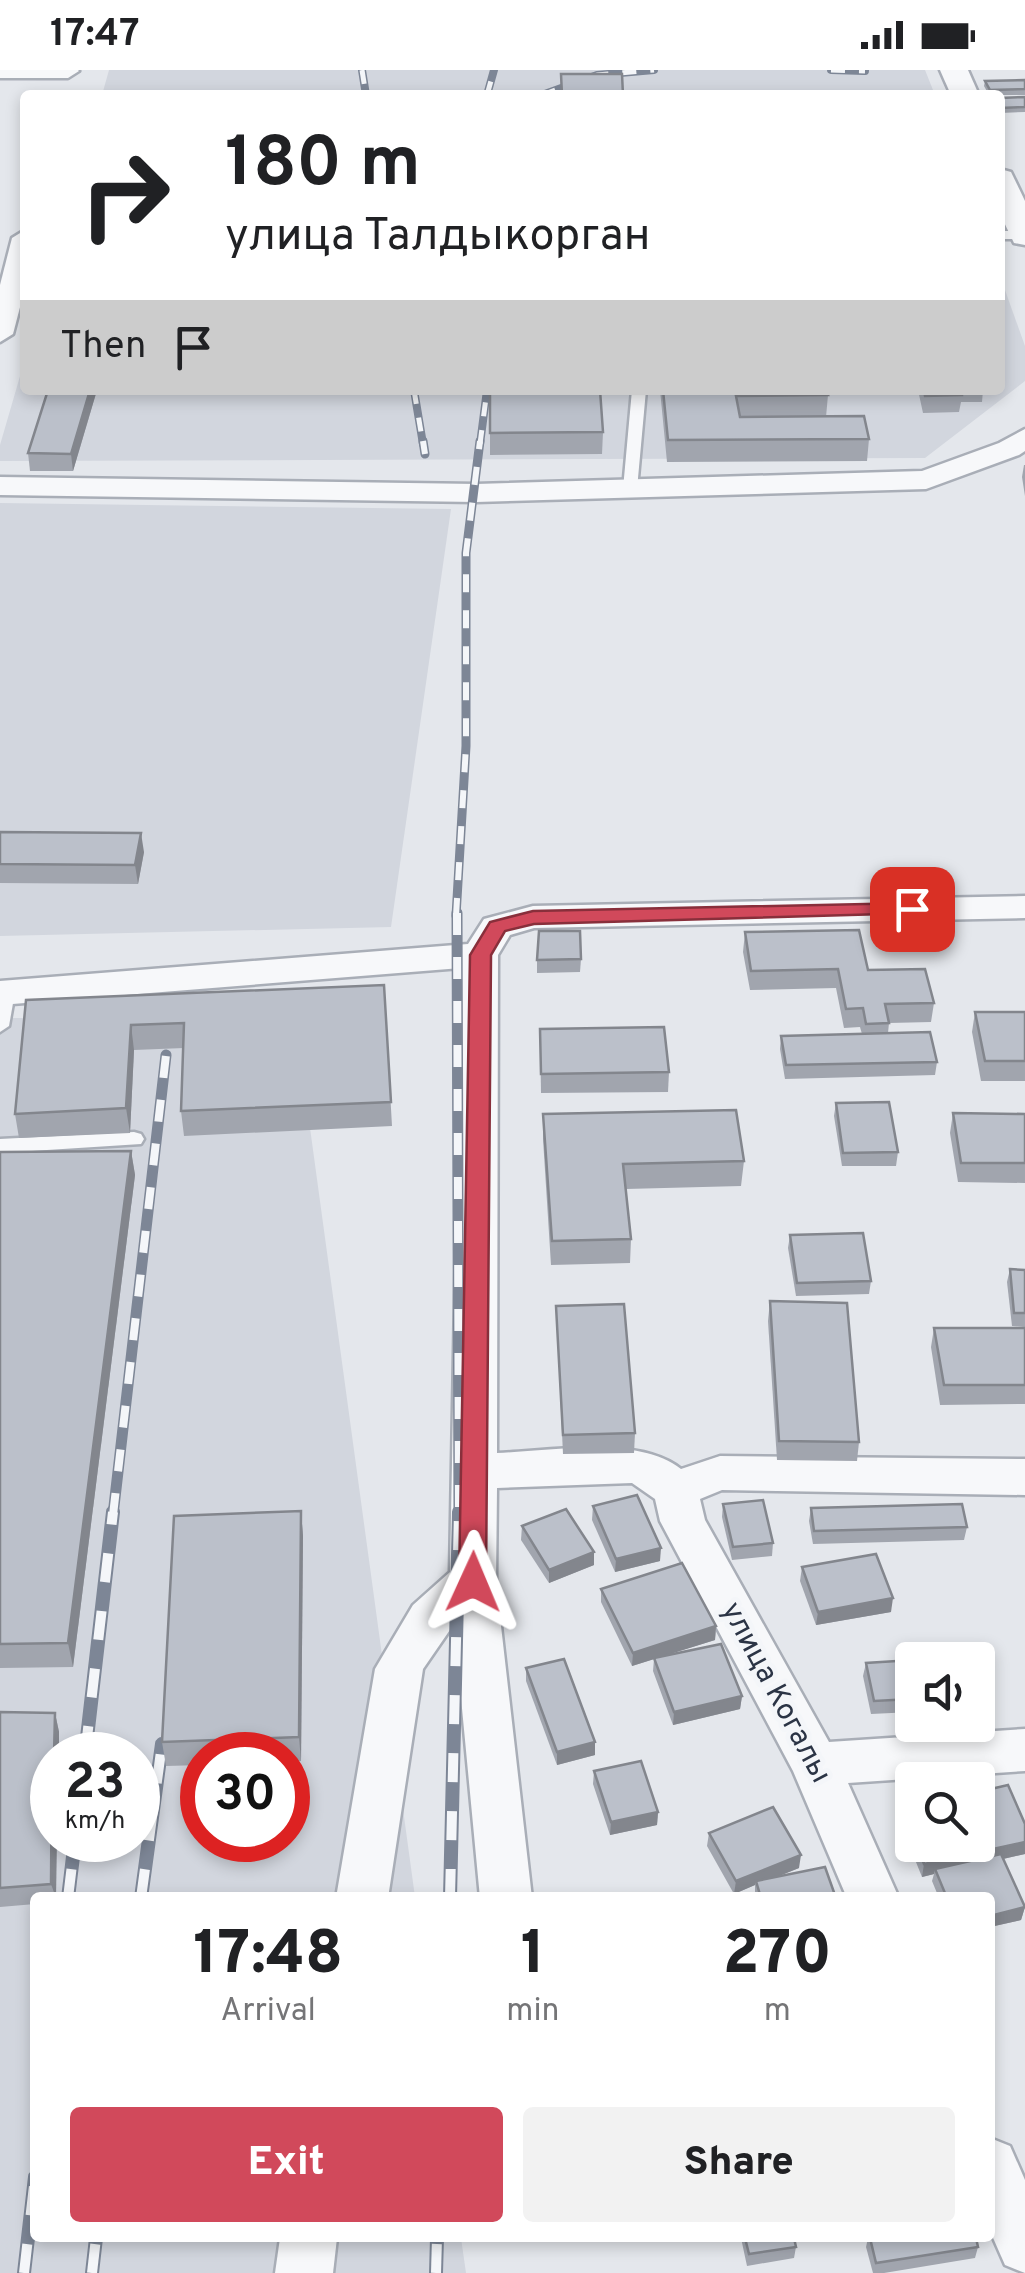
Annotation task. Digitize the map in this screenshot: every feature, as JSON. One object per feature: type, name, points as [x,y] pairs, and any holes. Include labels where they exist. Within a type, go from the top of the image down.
[{"type":"street","points":[[0,80],[12,72],[68,71]]},
{"type":"street","points":[[1005,189],[1025,235]]},
{"type":"street","points":[[1,326],[20,256]]},
{"type":"street","points":[[0,486],[476,493],[926,480],[1009,449],[1025,437]]},
{"type":"street","points":[[505,1892],[473,1582],[480,955],[497,927],[533,917],[1025,906]]},
{"type":"street","points":[[2,1004],[480,955]]},
{"type":"street","points":[[474,1471],[632,1466],[652,1470],[676,1490],[720,1472],[1025,1477]]},
{"type":"street","name":"улица Когалы","points":[[676,1490],[683,1521],[814,1764],[870,1892]]},
{"type":"street","points":[[363,1892],[399,1669],[414,1638],[434,1614],[473,1582]]},
{"type":"street","points":[[814,1764],[1025,1750]]},
{"type":"street","points":[[995,2176],[1025,2245]]},
{"type":"street","points":[[304,2273],[308,2242]]},
{"type":"lane","points":[[630,489],[639,395]]},
{"type":"lane","points":[[0,1146],[134,1139]]},
{"type":"shaded area","points":[[109,70],[925,70],[933,90],[103,90]]},
{"type":"shaded area","points":[[1005,290],[1025,346],[1025,381],[925,458],[0,461],[0,445],[20,376],[20,395],[1005,395]]},
{"type":"shaded area","points":[[0,503],[451,509],[391,927],[0,936]]},
{"type":"shaded area","points":[[0,1018],[295,1018],[414,1892],[30,1892],[30,2242],[462,2242],[466,2273],[0,2273]]},
{"type":"building","points":[[561,74],[622,74],[623,90],[562,90]]},
{"type":"building","points":[[1025,80],[1025,89],[990,90],[985,81]]},
{"type":"building","points":[[1025,97],[1025,107],[1005,108],[1005,98]]},
{"type":"building","points":[[46,395],[89,395],[71,454],[28,453]]},
{"type":"building","points":[[490,395],[600,395],[603,432],[490,433]]},
{"type":"building","points":[[664,395],[828,395],[736,396],[740,417],[864,416],[869,439],[668,440]]},
{"type":"building","points":[[0,832],[141,833],[135,865],[0,864]]},
{"type":"building","points":[[859,930],[868,970],[925,969],[934,1003],[885,1004],[889,1023],[866,1024],[863,1008],[846,1009],[838,969],[751,971],[745,932]]},
{"type":"building","points":[[539,931],[580,931],[581,959],[537,960]]},
{"type":"building","points":[[384,985],[391,1102],[181,1111],[184,1023],[131,1025],[126,1108],[15,1114],[26,1000]]},
{"type":"building","points":[[975,1012],[1025,1012],[1025,1061],[985,1061]]},
{"type":"building","points":[[664,1027],[669,1072],[541,1074],[540,1029]]},
{"type":"building","points":[[930,1032],[937,1062],[786,1065],[781,1036]]},
{"type":"building","points":[[889,1102],[898,1152],[843,1153],[836,1103]]},
{"type":"building","points":[[736,1110],[744,1161],[623,1164],[631,1239],[552,1241],[543,1114]]},
{"type":"building","points":[[953,1113],[1025,1114],[1025,1163],[961,1163]]},
{"type":"building","points":[[131,1151],[68,1643],[0,1644],[0,1152]]},
{"type":"building","points":[[863,1233],[871,1281],[797,1283],[790,1235]]},
{"type":"building","points":[[1010,1269],[1025,1270],[1025,1313],[1014,1313]]},
{"type":"building","points":[[770,1301],[847,1303],[859,1442],[779,1441]]},
{"type":"building","points":[[624,1304],[635,1433],[563,1435],[556,1306]]},
{"type":"building","points":[[934,1328],[1025,1328],[1025,1385],[944,1385]]},
{"type":"building","points":[[637,1495],[661,1548],[616,1559],[593,1506]]},
{"type":"building","points":[[763,1500],[773,1543],[733,1547],[723,1504]]},
{"type":"building","points":[[962,1504],[967,1527],[814,1531],[811,1508]]},
{"type":"building","points":[[566,1509],[594,1552],[549,1570],[522,1526]]},
{"type":"building","points":[[301,1511],[299,1732],[180,1732],[180,1741],[162,1742],[174,1516]]},
{"type":"building","points":[[876,1554],[893,1598],[818,1612],[802,1567]]},
{"type":"building","points":[[682,1563],[716,1626],[633,1653],[601,1589]]},
{"type":"building","points":[[721,1644],[742,1696],[674,1712],[654,1658]]},
{"type":"building","points":[[564,1659],[595,1742],[557,1752],[526,1668]]},
{"type":"building","points":[[895,1661],[895,1700],[874,1701],[866,1663]]},
{"type":"building","points":[[0,1712],[55,1713],[55,1732],[30,1732],[30,1862],[51,1862],[51,1884],[0,1888]]},
{"type":"building","points":[[641,1761],[658,1812],[611,1822],[594,1771]]},
{"type":"building","points":[[1008,1785],[1025,1824],[1025,1842],[995,1849],[995,1788]]},
{"type":"building","points":[[773,1807],[801,1855],[736,1881],[709,1833]]},
{"type":"building","points":[[1001,1854],[1025,1907],[995,1915],[995,1892],[945,1892],[935,1869],[966,1862],[995,1862],[995,1855]]},
{"type":"building","points":[[825,1867],[834,1892],[759,1892],[756,1881]]},
{"type":"building","points":[[746,2242],[795,2242],[796,2247],[749,2254]]},
{"type":"building","points":[[871,2242],[977,2242],[978,2247],[876,2263]]},
{"type":"railway","points":[[362,70],[365,90]]},
{"type":"railway","points":[[488,90],[494,70]]},
{"type":"railway","points":[[556,90],[597,75],[654,70]]},
{"type":"railway","points":[[831,70],[865,71]]},
{"type":"railway","points":[[415,395],[423,444]]},
{"type":"railway","points":[[480,444],[486,395]]},
{"type":"railway","points":[[423,441],[425,454]]},
{"type":"railway","points":[[456,916],[466,746],[466,553],[480,441]]},
{"type":"railway","points":[[457,913],[459,1512]]},
{"type":"railway","points":[[113,1515],[166,1055]]},
{"type":"railway","points":[[88,1732],[113,1512]]},
{"type":"railway","points":[[450,1892],[459,1512]]},
{"type":"railway","points":[[142,1892],[162,1744]]},
{"type":"railway","points":[[69,1892],[72,1862]]},
{"type":"railway","points":[[24,2273],[30,2221]]},
{"type":"railway","points":[[92,2273],[96,2242]]},
{"type":"railway","points":[[436,2273],[437,2242]]},
{"type":"route","points":[[473,1582],[480,955],[497,927],[533,917],[912,909]]}]
